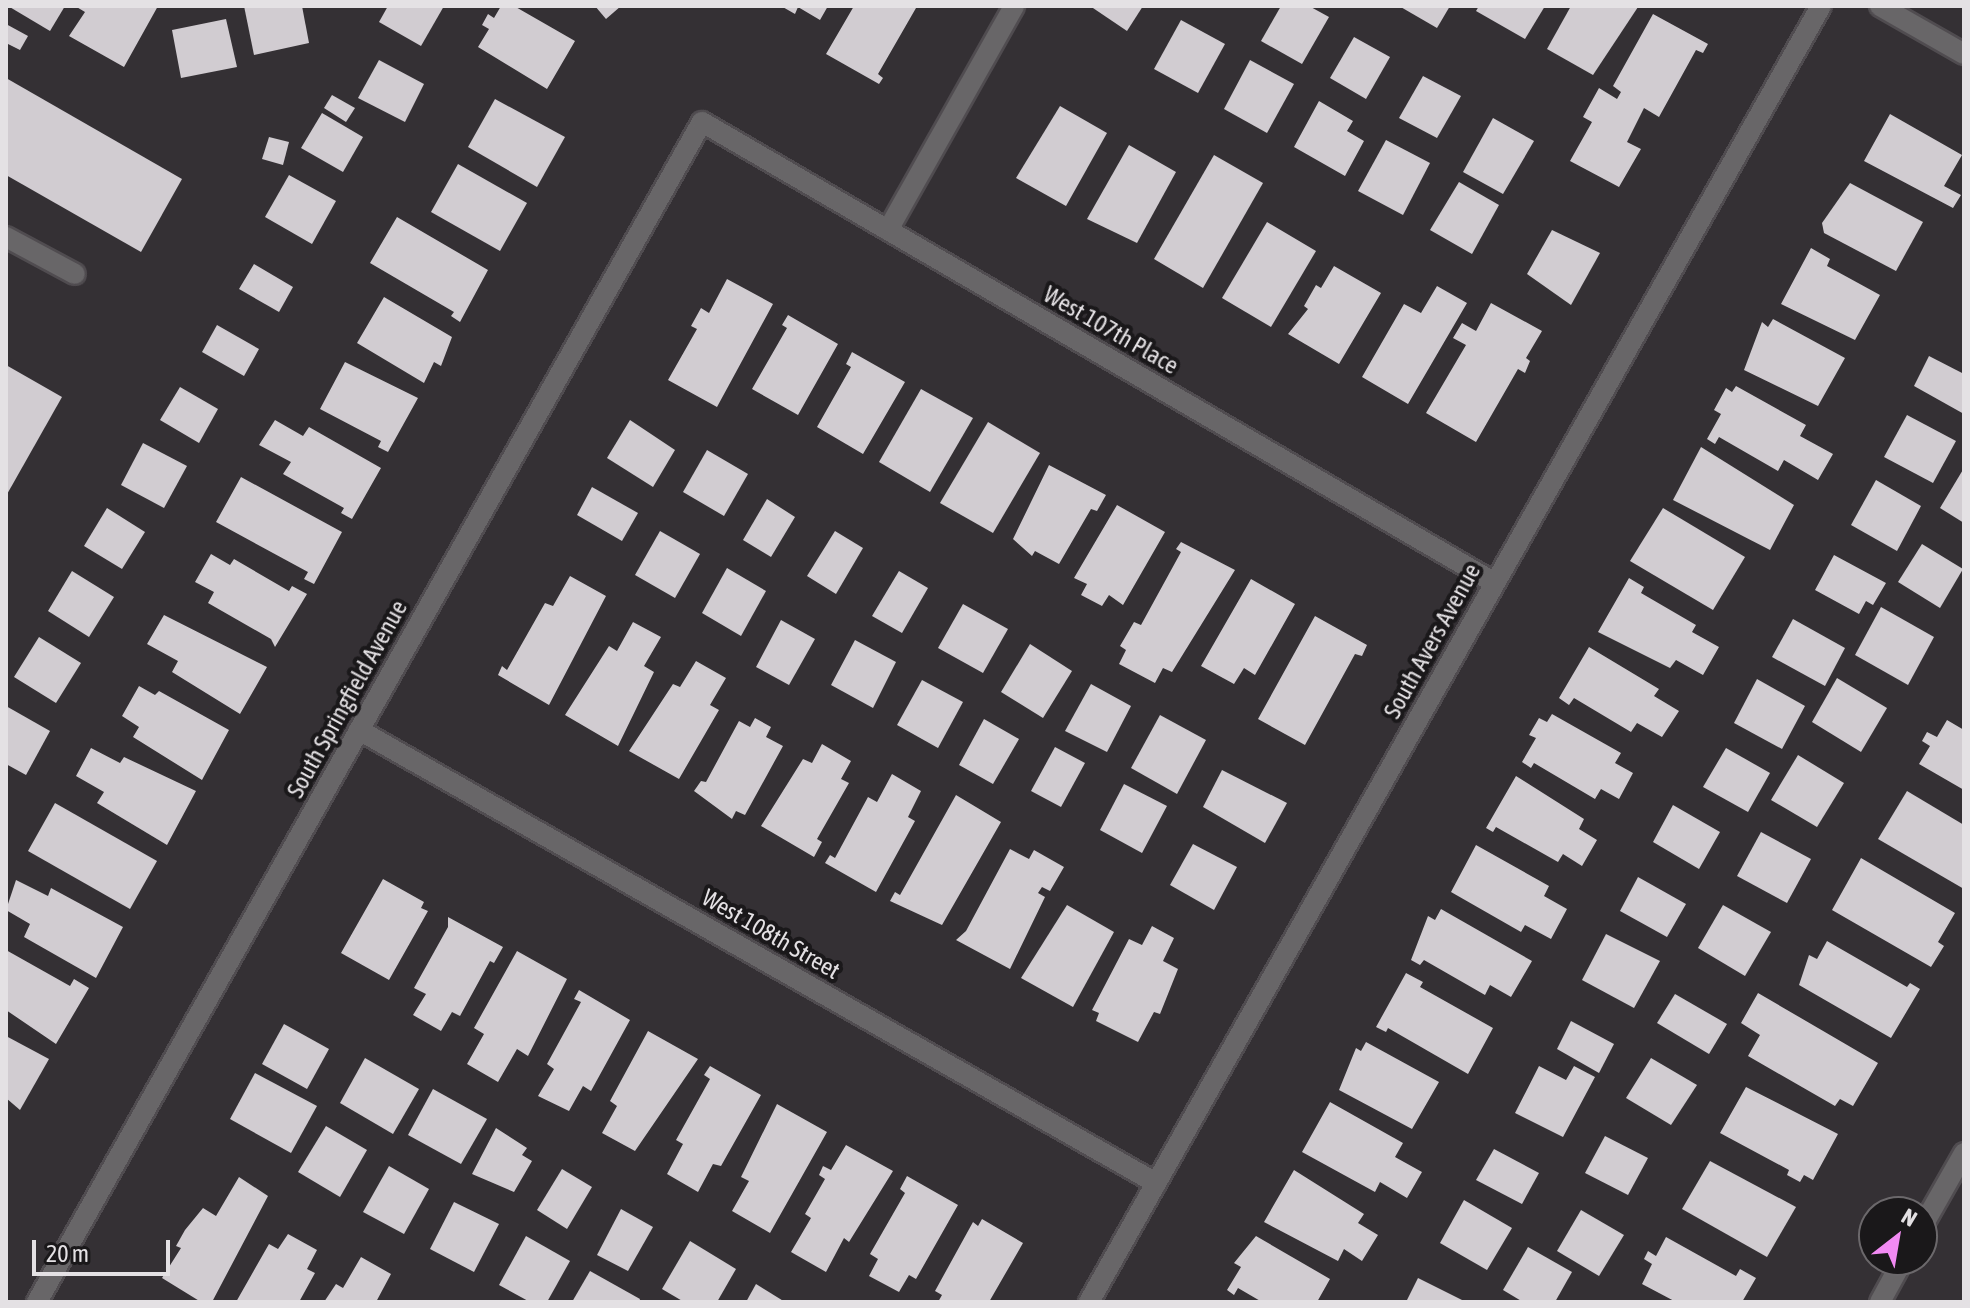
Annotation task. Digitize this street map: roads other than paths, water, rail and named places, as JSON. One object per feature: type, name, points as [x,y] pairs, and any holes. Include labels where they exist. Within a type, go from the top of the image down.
[{"type":"street","points":[[888,230],[1014,6]]},
{"type":"street","name":"South Avers Avenue","points":[[1089,1302],[1821,6]]},
{"type":"street","points":[[1880,6],[1964,54]]},
{"type":"street","name":"West 107th Place","points":[[702,122],[1495,583]]},
{"type":"street","name":"South Springfield Avenue","points":[[37,1302],[702,122]]},
{"type":"street","points":[[6,237],[75,274]]},
{"type":"street","name":"West 108th Street","points":[[359,730],[1156,1183]]},
{"type":"street","points":[[1938,1199],[1964,1153]]},
{"type":"street","points":[[1880,1302],[1894,1276]]}]
